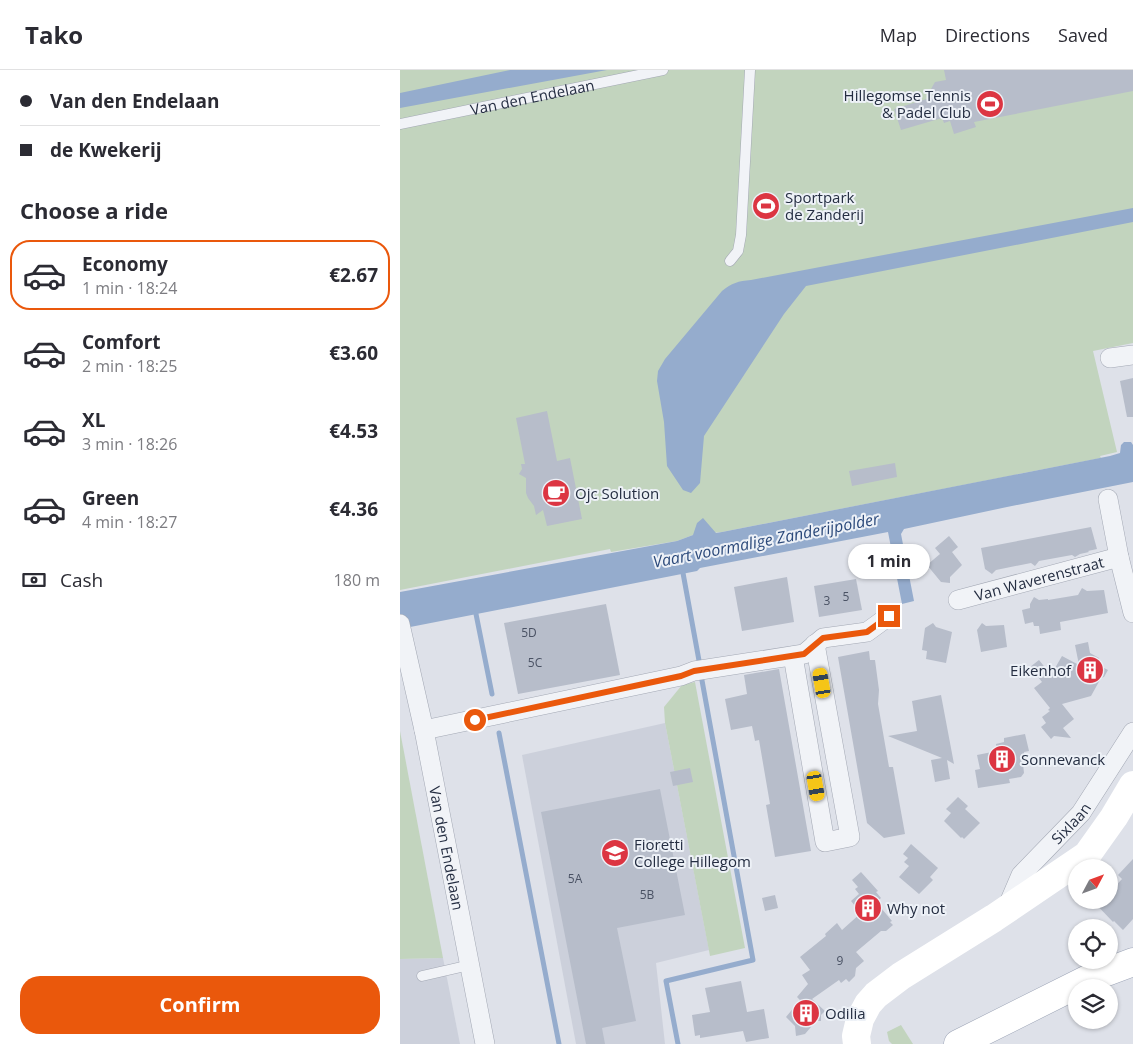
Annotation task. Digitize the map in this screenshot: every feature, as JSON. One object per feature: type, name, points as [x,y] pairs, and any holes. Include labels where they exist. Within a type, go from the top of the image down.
[{"type":"street","points":[[1110,358],[1133,354]]},
{"type":"street","name":"Van Waverenstraat","points":[[1108,499],[1119,557],[1133,613]]},
{"type":"street","name":"Van Waverenstraat","points":[[958,600],[1119,557]]},
{"type":"street","points":[[424,730],[648,683],[694,671],[804,654],[823,638],[867,632],[889,616]]},
{"type":"street","name":"Van den Endelaan","points":[[402,632],[424,730],[485,1044]]},
{"type":"street","points":[[792,656],[826,842],[850,837],[815,644]]},
{"type":"street","name":"Sixlaan","points":[[1006,910],[1020,875],[1080,813],[1133,732]]},
{"type":"street","name":"Sixlaan","points":[[857,1044],[856,1036],[860,1019],[868,1004],[876,995],[901,976],[1006,910],[1087,855],[1114,817],[1133,785]]},
{"type":"street","points":[[958,1044],[1088,979],[1133,962]]},
{"type":"street","points":[[976,1044],[1021,1012]]},
{"type":"lane","name":"Van den Endelaan","points":[[400,124],[663,70]]},
{"type":"lane","points":[[730,261],[738,250],[741,235],[750,70]]},
{"type":"lane","points":[[422,976],[470,965]]},
{"type":"shaded area","name":"Fioretti College Hillegom","points":[[665,723],[709,950],[656,963],[665,1044],[576,1044],[522,755]]},
{"type":"shaded area","points":[[443,958],[460,1044],[400,1044],[400,959]]},
{"type":"green space","name":"Sportpark de Zanderij","points":[[400,70],[1133,70],[1133,343],[1093,351],[1117,452],[1100,456],[1101,458],[722,532],[693,535],[677,541],[611,552],[610,549],[400,590]]},
{"type":"green space","points":[[695,682],[745,948],[710,956],[665,723],[664,707],[682,685]]},
{"type":"green space","points":[[400,731],[443,958],[400,959]]},
{"type":"green space","points":[[901,1025],[913,1044],[892,1044],[889,1041],[887,1032]]},
{"type":"water","points":[[510,70],[607,70],[400,108],[400,93]]},
{"type":"water","points":[[1133,208],[1133,222],[806,286],[784,314],[704,436],[700,483],[691,493],[683,490],[667,466],[664,422],[657,381],[658,371],[665,359],[722,291],[729,286],[742,281]]},
{"type":"water","name":"Vaart voormalige Zanderijpolder","points":[[1124,442],[1131,442],[1133,445],[1133,482],[904,529],[901,534],[914,601],[902,604],[888,532],[400,629],[400,592],[677,541],[693,535],[697,523],[703,518],[716,533],[722,532],[1110,456],[1120,453],[1121,445]]},
{"type":"building","name":"Hillegomse Tennis & Padel Club","points":[[944,70],[1133,70],[1133,91],[974,122],[976,127],[954,134],[950,121],[944,123],[942,118],[901,130],[894,109],[933,97],[931,89],[935,82],[946,80]]},
{"type":"building","points":[[1133,378],[1133,417],[1127,417],[1120,381]]},
{"type":"building","points":[[547,411],[557,461],[570,458],[582,519],[547,526],[543,510],[536,515],[534,506],[526,493],[526,478],[519,474],[522,469],[521,464],[525,464],[516,418]]},
{"type":"building","points":[[895,463],[897,477],[852,486],[849,471]]},
{"type":"building","points":[[1091,527],[1097,549],[1075,557],[1072,555],[1039,561],[1035,566],[1031,563],[996,570],[992,574],[985,569],[981,548]]},
{"type":"building","points":[[949,536],[958,547],[952,552],[962,565],[950,577],[950,583],[941,582],[927,565],[940,554],[935,548]]},
{"type":"building","points":[[787,577],[794,622],[742,631],[734,587]]},
{"type":"building","points":[[856,579],[862,610],[819,617],[814,586]]},
{"type":"building","points":[[1082,588],[1087,591],[1104,590],[1108,613],[1060,622],[1061,630],[1040,634],[1039,626],[1034,626],[1033,622],[1025,624],[1022,610],[1030,608],[1034,597],[1039,600],[1048,600],[1078,595]]},
{"type":"building","points":[[606,604],[620,675],[518,694],[504,623]]},
{"type":"building","points":[[933,623],[936,627],[952,632],[946,663],[926,659],[927,651],[922,650],[925,628]]},
{"type":"building","points":[[982,623],[986,626],[1004,625],[1007,647],[981,652],[977,630]]},
{"type":"building","points":[[1088,642],[1090,653],[1099,658],[1100,666],[1108,670],[1091,696],[1062,704],[1074,719],[1063,728],[1071,738],[1054,736],[1051,739],[1041,727],[1046,723],[1042,717],[1050,711],[1048,710],[1050,708],[1034,688],[1042,682],[1030,667],[1039,660],[1051,675],[1062,656],[1079,665],[1075,645]]},
{"type":"building","points":[[869,651],[870,660],[875,660],[879,690],[878,704],[889,767],[893,767],[905,834],[884,838],[867,823],[838,657]]},
{"type":"building","points":[[779,669],[811,851],[775,857],[766,805],[770,804],[759,740],[755,741],[752,726],[731,730],[725,699],[747,694],[744,675]]},
{"type":"building","points":[[941,695],[954,764],[947,760],[950,779],[935,782],[931,760],[942,758],[888,736],[917,731],[912,701]]},
{"type":"building","name":"Sonnevanck","points":[[1025,734],[1029,751],[1024,752],[1026,763],[1023,764],[1024,773],[1021,777],[1009,779],[1010,783],[978,788],[975,770],[980,769],[977,755],[997,751],[996,744],[1004,742],[1004,738]]},
{"type":"building","points":[[690,768],[693,782],[673,786],[670,772]]},
{"type":"building","points":[[660,789],[685,915],[617,928],[636,1021],[602,1028],[605,1044],[586,1044],[541,812]]},
{"type":"building","points":[[958,797],[968,806],[965,809],[980,823],[964,839],[944,821],[951,813],[946,809]]},
{"type":"building","points":[[911,844],[938,868],[930,877],[933,880],[919,894],[899,877],[909,866],[904,862],[908,858],[903,854]]},
{"type":"building","points":[[1133,859],[1133,919],[1123,930],[1118,925],[1118,919],[1110,919],[1101,909],[1118,909],[1118,883],[1122,879],[1118,875]]},
{"type":"building","points":[[861,872],[878,891],[876,892],[881,898],[876,902],[892,921],[890,922],[893,925],[886,931],[881,931],[856,952],[864,961],[856,968],[855,976],[849,982],[846,979],[841,983],[839,980],[812,999],[825,1011],[821,1015],[821,1021],[816,1021],[805,1034],[796,1036],[795,1026],[786,1017],[800,1000],[797,997],[808,984],[802,975],[810,970],[800,957],[826,936],[825,934],[837,923],[842,930],[861,913],[851,901],[859,894],[855,889],[858,887],[852,880]]},
{"type":"building","points":[[775,895],[778,908],[765,911],[762,898]]},
{"type":"building","points":[[741,981],[747,1012],[764,1009],[769,1038],[746,1042],[743,1031],[700,1038],[700,1035],[695,1036],[692,1015],[710,1012],[705,988]]},
{"type":"waterway","name":"Vaart voormalige Zanderijpolder","points":[[683,573],[700,666]]},
{"type":"waterway","points":[[476,614],[492,694]]},
{"type":"waterway","points":[[678,1044],[666,981],[753,960],[701,675]]},
{"type":"waterway","points":[[499,733],[559,1044]]},
{"type":"place","name":"Hillegomse Tennis & Padel Club","points":[[990,104]]},
{"type":"place","name":"Sportpark de Zanderij","points":[[766,206]]},
{"type":"place","name":"Ojc Solution","points":[[556,493]]},
{"type":"place","name":"Eikenhof","points":[[1090,670]]},
{"type":"place","name":"Sonnevanck","points":[[1002,759]]},
{"type":"place","name":"Fioretti College Hillegom","points":[[615,853]]},
{"type":"place","name":"Why not","points":[[868,908]]},
{"type":"place","name":"Odilia","points":[[806,1013]]},
{"type":"route","points":[[475,720],[681,676],[694,671],[804,654],[823,638],[867,632],[889,616]]}]
